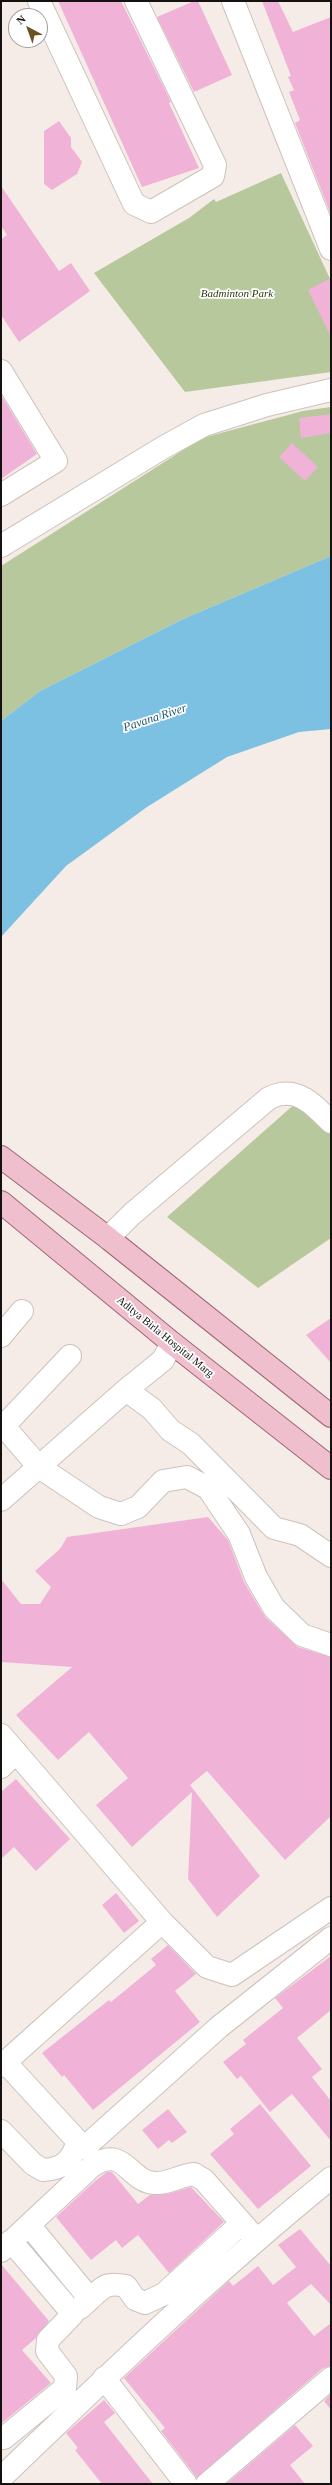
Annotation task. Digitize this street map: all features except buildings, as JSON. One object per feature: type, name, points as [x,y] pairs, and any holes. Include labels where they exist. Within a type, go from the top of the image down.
[{"type":"main road","points":[[1,1158],[108,1238],[331,1416]]},
{"type":"main road","name":"Aditya Birla Hospital Marg","points":[[1,1202],[172,1343],[331,1468]]},
{"type":"street","points":[[39,1],[134,204],[151,212],[213,176],[214,165],[136,1]]},
{"type":"street","points":[[233,1],[331,249]]},
{"type":"street","points":[[1,371],[56,461],[1,495]]},
{"type":"street","points":[[2,541],[204,425],[267,405],[331,390]]},
{"type":"street","points":[[108,1238],[132,1214],[269,1098],[287,1092],[295,1093],[331,1122]]},
{"type":"street","points":[[1,1336],[22,1311]]},
{"type":"street","points":[[1,1500],[126,1390],[163,1360],[172,1343]]},
{"type":"street","points":[[70,1356],[2,1426],[39,1467],[99,1507],[121,1514],[138,1506],[163,1481],[187,1477],[208,1488],[239,1534],[256,1577],[274,1608],[302,1634],[331,1645]]},
{"type":"street","points":[[126,1390],[152,1409],[170,1430],[191,1444],[274,1528],[300,1535],[331,1556]]},
{"type":"street","points":[[1,1735],[9,1759],[162,1922],[207,1967],[232,1975],[331,1908]]},
{"type":"street","points":[[162,1922],[3,2064],[84,2148],[219,2027],[331,1938]]},
{"type":"street","points":[[1,2132],[33,2164],[43,2170],[65,2166],[73,2156],[78,2141]]},
{"type":"street","points":[[73,2314],[6,2246],[92,2166],[102,2160],[114,2159],[146,2181],[155,2183],[194,2174],[204,2180],[256,2239]]},
{"type":"street","points":[[1,2478],[104,2378],[256,2239],[331,2178]]},
{"type":"street","points":[[1,2438],[4,2438],[65,2388],[66,2376],[47,2351],[48,2340],[104,2285],[115,2284],[126,2286],[135,2299],[145,2304],[164,2294],[242,2222]]},
{"type":"street","points":[[28,2226],[90,2299]]},
{"type":"street","points":[[104,2378],[186,2484]]},
{"type":"street","points":[[207,2484],[331,2378]]},
{"type":"green space","name":"Badminton Park","points":[[281,173],[331,281],[331,372],[185,392],[94,273],[189,218],[214,199],[216,202]]},
{"type":"green space","points":[[331,407],[331,556],[183,619],[40,691],[1,721],[1,566],[202,438],[303,411]]},
{"type":"green space","points":[[306,1094],[331,1120],[331,1238],[258,1288],[167,1217]]},
{"type":"water","name":"Pavana River","points":[[331,556],[331,729],[299,732],[227,757],[147,807],[66,866],[1,937],[1,721],[40,691],[183,619]]}]
